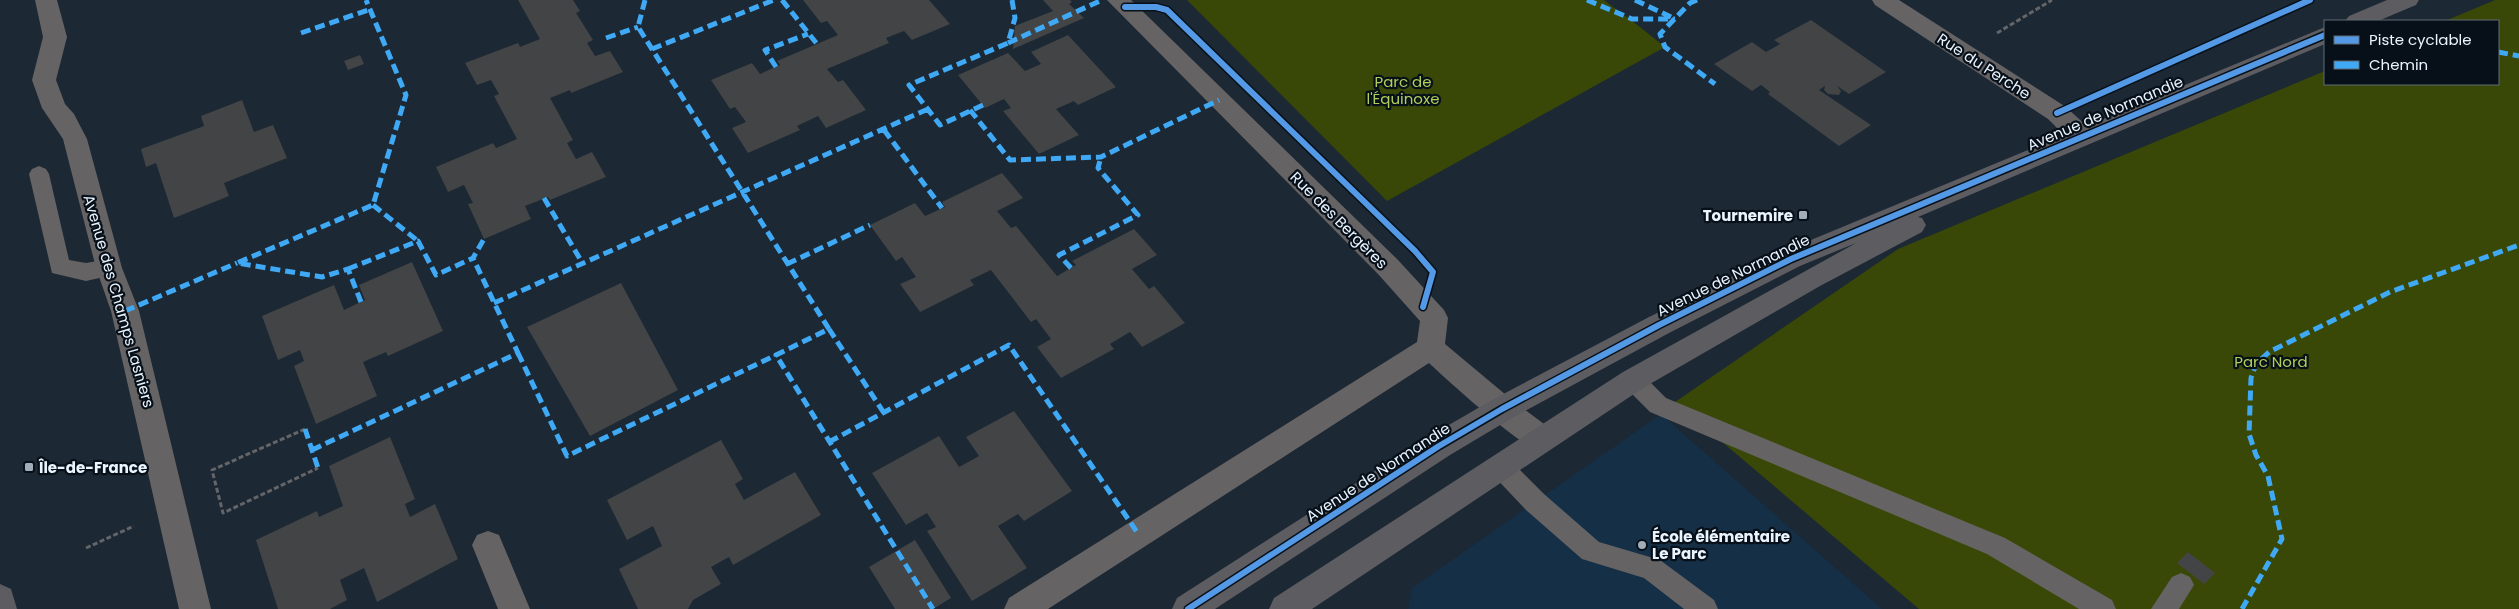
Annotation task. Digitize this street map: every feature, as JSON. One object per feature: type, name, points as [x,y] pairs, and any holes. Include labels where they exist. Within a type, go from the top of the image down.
[{"type":"street","name":"Avenue des Champs Lasniers","points":[[46,0],[55,37],[44,80],[54,108],[65,120],[75,139],[109,268],[126,311],[195,609]]},
{"type":"street","name":"Rue des Bergères","points":[[1118,0],[1388,267],[1434,318],[1430,348]]},
{"type":"street","name":"Rue du Perche","points":[[1883,0],[2057,113],[2082,136]]},
{"type":"street","points":[[2359,20],[2408,0]]},
{"type":"street","name":"Avenue de Normandie","points":[[1188,609],[1438,446],[1502,409],[1659,325],[1791,259],[2324,35]]},
{"type":"street","name":"Avenue de Normandie","points":[[1285,609],[1633,380],[1810,279],[2082,136]]},
{"type":"street","points":[[1020,609],[1430,348],[1502,409],[1542,439]]},
{"type":"street","points":[[488,545],[514,609]]},
{"type":"street","points":[[0,599],[2,609]]},
{"type":"lane","points":[[39,174],[60,266],[86,272],[109,268]]},
{"type":"lane","points":[[1633,380],[1658,405],[1996,546],[2103,609]]},
{"type":"lane","points":[[1501,468],[1534,502],[1591,552],[1651,568],[1705,609]]},
{"type":"lane","points":[[2164,609],[2181,585]]},
{"type":"path","points":[[1965,53],[2052,0]]},
{"type":"path","points":[[305,429],[212,470],[223,513],[318,468]]},
{"type":"path","points":[[211,491],[216,488]]},
{"type":"path","points":[[86,548],[139,523]]},
{"type":"shaded area","name":"École élémentaire Le Parc","points":[[1661,414],[1882,609],[1408,609],[1412,588]]},
{"type":"green space","name":"Parc de l'Équinoxe","points":[[1187,0],[1604,0],[1632,19],[1665,47],[1387,201]]},
{"type":"green space","name":"Parc Nord","points":[[2495,0],[2519,0],[2519,609],[1919,609],[1675,402],[1898,249],[2324,71],[2324,85],[2499,85],[2499,20],[2447,20]]},
{"type":"building","points":[[518,0],[573,0],[580,11],[576,13],[593,40],[587,43],[595,56],[610,51],[623,72],[571,93],[570,90],[550,98],[573,140],[567,143],[576,159],[592,152],[606,177],[550,200],[548,197],[525,206],[531,219],[484,239],[468,204],[473,203],[464,185],[448,192],[436,167],[493,143],[496,148],[517,139],[494,96],[499,94],[491,80],[477,85],[465,63],[518,43],[520,47],[540,39]]},
{"type":"building","points":[[803,0],[929,0],[950,24],[912,40],[904,31],[886,38],[889,43],[827,69],[838,82],[843,80],[866,110],[826,128],[818,116],[797,126],[800,130],[748,153],[732,128],[746,122],[735,107],[730,109],[711,80],[752,63],[760,74],[780,65],[777,61],[838,35],[827,21],[821,23]]},
{"type":"building","points":[[1043,0],[1070,0],[1072,2],[1069,4],[1084,18],[1013,49],[1015,26],[1053,11]]},
{"type":"building","points":[[1811,20],[1886,72],[1849,94],[1837,86],[1841,91],[1839,95],[1828,94],[1824,90],[1825,86],[1819,90],[1871,125],[1839,146],[1768,94],[1770,92],[1761,85],[1752,91],[1714,64],[1752,42],[1766,52],[1780,44],[1774,40]]},
{"type":"building","points":[[1068,35],[1116,87],[1078,105],[1074,101],[1056,109],[1079,135],[1039,154],[1003,111],[1011,108],[1004,99],[985,108],[958,75],[1008,53],[1025,71],[1041,64],[1031,52]]},
{"type":"building","points":[[360,55],[364,64],[348,70],[344,61]]},
{"type":"building","points":[[242,100],[254,132],[273,125],[287,158],[224,183],[229,196],[174,218],[156,163],[146,167],[141,149],[204,126],[201,116]]},
{"type":"building","points":[[1002,173],[1023,198],[997,211],[1011,228],[1016,226],[1057,276],[1076,265],[1072,261],[1134,229],[1157,255],[1132,269],[1149,289],[1154,286],[1185,323],[1142,347],[1130,332],[1110,344],[1114,349],[1061,378],[1037,347],[1051,339],[1036,319],[1031,322],[991,270],[970,280],[974,285],[920,312],[900,284],[916,277],[902,257],[896,261],[870,225],[915,203],[925,216],[945,207],[942,202]]},
{"type":"building","points":[[412,262],[443,331],[388,356],[386,352],[363,362],[377,396],[316,424],[294,366],[304,361],[300,350],[278,360],[262,316],[334,285],[344,310],[365,300],[359,285]]},
{"type":"building","points":[[621,283],[678,390],[590,436],[527,327]]},
{"type":"building","points":[[1014,411],[1072,491],[1024,521],[1018,514],[998,526],[1027,568],[972,601],[927,531],[936,527],[927,513],[906,525],[872,473],[939,436],[959,467],[979,456],[966,437]]},
{"type":"building","points":[[390,437],[415,499],[405,504],[410,517],[435,504],[458,559],[377,602],[364,568],[340,580],[347,600],[330,609],[278,609],[256,540],[317,511],[319,517],[343,506],[329,466]]},
{"type":"building","points":[[721,440],[743,479],[735,484],[744,500],[795,472],[821,515],[733,565],[729,557],[711,567],[721,584],[693,600],[688,609],[638,609],[619,569],[662,546],[653,526],[627,540],[607,500]]},
{"type":"building","points":[[915,540],[951,598],[933,609],[895,609],[869,567]]},
{"type":"building","points":[[2188,552],[2215,573],[2204,584],[2177,563]]},
{"type":"marked path","points":[[361,302],[348,269],[322,277],[237,263],[373,205],[406,95],[366,0]]},
{"type":"marked path","points":[[645,0],[638,27],[829,329],[776,355],[933,609]]},
{"type":"marked path","points":[[652,49],[774,0]]},
{"type":"marked path","points":[[782,0],[817,44]]},
{"type":"marked path","points":[[983,105],[940,125],[909,85],[1008,43],[1015,18],[1012,0]]},
{"type":"marked path","points":[[1008,43],[1102,0]]},
{"type":"marked path","points":[[1587,0],[1632,19],[1675,19]]},
{"type":"marked path","points":[[1635,0],[1671,17]]},
{"type":"marked path","points":[[1697,0],[1690,3],[1660,34],[1665,47],[1715,84]]},
{"type":"marked path","points":[[301,33],[371,9]]},
{"type":"marked path","points":[[606,38],[638,27]]},
{"type":"marked path","points":[[776,67],[765,50],[808,34]]},
{"type":"marked path","points":[[2499,52],[2519,56]]},
{"type":"marked path","points":[[970,110],[1010,160],[1101,157],[1219,100]]},
{"type":"marked path","points":[[494,303],[928,109]]},
{"type":"marked path","points":[[884,130],[942,208]]},
{"type":"marked path","points":[[1071,268],[1059,255],[1138,215],[1098,168],[1101,157]]},
{"type":"marked path","points":[[544,198],[583,264]]},
{"type":"marked path","points":[[373,205],[418,241]]},
{"type":"marked path","points":[[787,264],[870,225]]},
{"type":"marked path","points":[[348,269],[418,241],[436,275],[473,258],[484,239]]},
{"type":"marked path","points":[[2242,609],[2282,539],[2268,476],[2256,455],[2249,434],[2251,378],[2256,364],[2269,352],[2390,292],[2519,245]]},
{"type":"marked path","points":[[312,450],[518,353],[473,258]]},
{"type":"marked path","points":[[125,311],[237,263]]},
{"type":"marked path","points":[[829,329],[884,413]]},
{"type":"marked path","points":[[829,442],[1009,345],[1139,535]]},
{"type":"marked path","points":[[518,353],[567,456],[776,355]]},
{"type":"marked path","points":[[305,429],[318,468]]},
{"type":"cycle path","points":[[2057,113],[2310,0]]},
{"type":"cycle path","points":[[1125,7],[1156,7],[1167,10],[1415,251],[1433,272],[1423,307]]},
{"type":"cycle path","points":[[1188,609],[1439,446],[1502,409],[1659,325],[1791,259],[2324,35]]},
{"type":"place","name":"Tournemire","points":[[1803,215]]},
{"type":"place","name":"Île-de-France","points":[[29,467]]},
{"type":"place","name":"École élémentaire Le Parc","points":[[1642,545]]}]
